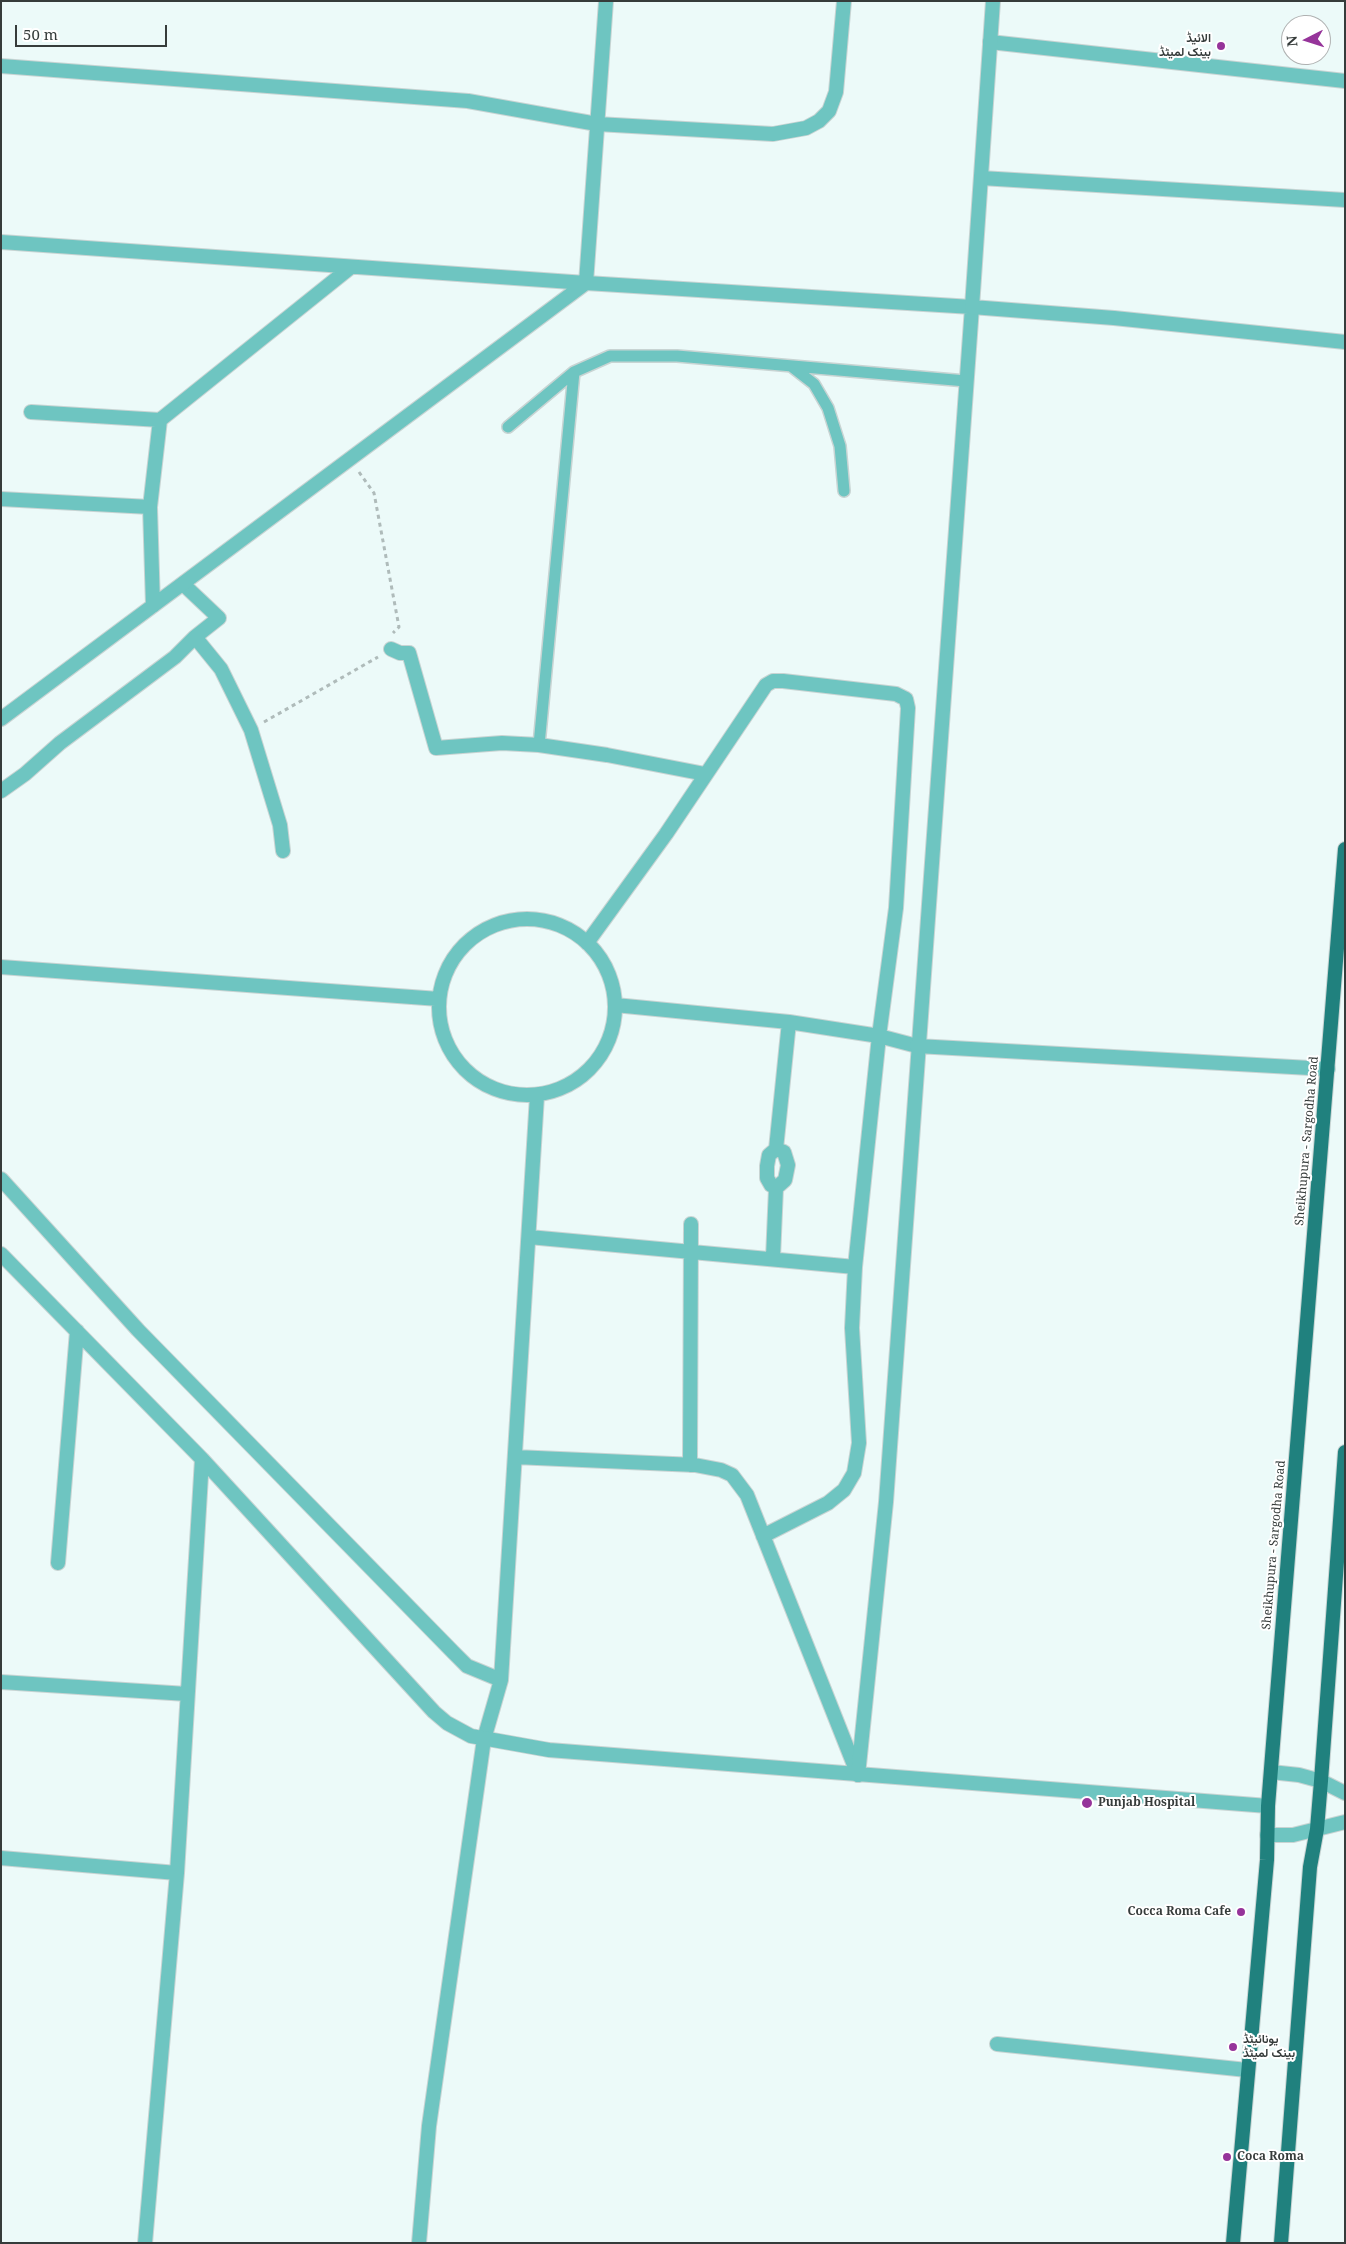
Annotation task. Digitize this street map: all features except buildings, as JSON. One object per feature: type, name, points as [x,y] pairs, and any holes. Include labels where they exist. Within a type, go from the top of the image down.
[{"type":"highway","name":"Sheikhupura - Sargodha Road","points":[[1233,2243],[1267,1860],[1268,1806],[1342,911],[1345,849]]},
{"type":"highway","points":[[1281,2243],[1310,1868],[1317,1829],[1321,1781],[1345,1452]]},
{"type":"street","points":[[1,720],[586,284],[606,1]]},
{"type":"street","points":[[1,66],[468,101],[597,124],[773,134],[806,128],[819,122],[829,111],[836,92],[844,1]]},
{"type":"street","points":[[858,1775],[886,1502],[917,1046],[993,1]]},
{"type":"street","points":[[990,42],[1345,81]]},
{"type":"street","points":[[981,178],[1345,200]]},
{"type":"street","points":[[1,242],[586,284],[972,306],[1114,318],[1345,342]]},
{"type":"street","points":[[30,412],[160,420],[351,267]]},
{"type":"street","points":[[153,606],[150,507],[160,420]]},
{"type":"street","points":[[1,499],[150,507]]},
{"type":"street","points":[[1,791],[25,774],[60,743],[175,657],[195,637],[219,618],[183,584]]},
{"type":"street","points":[[195,637],[221,669],[251,730],[280,825],[283,851]]},
{"type":"street","points":[[391,649],[400,653],[409,653],[436,748],[502,743],[539,745],[607,755],[705,774]]},
{"type":"street","points":[[587,943],[666,834],[762,688],[773,681],[896,694],[906,698],[908,708],[896,908],[879,1036],[855,1267],[852,1328],[859,1443],[854,1473],[844,1490],[828,1502],[763,1536]]},
{"type":"street","points":[[520,919],[540,920],[560,925],[578,935],[587,943],[605,966],[613,985],[615,1006],[614,1026],[607,1045],[596,1063],[581,1078],[564,1088],[537,1096],[504,1093],[484,1085],[468,1074],[454,1058],[445,1040],[439,1020],[439,999],[443,979],[456,955],[465,944],[481,932],[500,923],[520,919]]},
{"type":"street","points":[[1,967],[439,999]]},
{"type":"street","points":[[615,1006],[789,1022],[879,1036],[917,1046],[1328,1069]]},
{"type":"street","points":[[776,1188],[771,1185],[767,1178],[767,1166],[769,1155],[776,1149],[789,1022]]},
{"type":"street","points":[[419,2243],[429,2126],[484,1739],[501,1680],[537,1096]]},
{"type":"street","points":[[773,1258],[776,1188],[785,1180],[788,1165],[784,1152],[776,1149]]},
{"type":"street","points":[[1,1179],[138,1330],[453,1652],[468,1666],[501,1680]]},
{"type":"street","points":[[690,1465],[691,1224]]},
{"type":"street","points":[[529,1237],[855,1267]]},
{"type":"street","points":[[1,1254],[202,1460],[434,1712],[461,1731],[484,1739],[550,1750],[1268,1806]]},
{"type":"street","points":[[58,1563],[77,1331]]},
{"type":"street","points":[[515,1457],[690,1465],[721,1470],[732,1475],[747,1495],[858,1775]]},
{"type":"street","points":[[144,2243],[177,1873],[202,1460]]},
{"type":"street","points":[[1,1682],[188,1694]]},
{"type":"street","points":[[1271,1772],[1299,1775],[1321,1781],[1345,1793]]},
{"type":"street","points":[[1267,1835],[1292,1835],[1345,1822]]},
{"type":"street","points":[[1,1858],[177,1873]]},
{"type":"street","points":[[997,2044],[1247,2070]]},
{"type":"lane","points":[[508,427],[574,372],[610,356],[643,354],[966,381]]},
{"type":"lane","points":[[791,366],[814,384],[828,408],[840,446],[844,491]]},
{"type":"lane","points":[[539,745],[574,372]]},
{"type":"path","points":[[251,730],[391,649],[390,641],[394,631],[399,627],[374,493],[350,459]]},
{"type":"place","name":"الائیڈ بینک لمیٹڈ","points":[[1221,46]]},
{"type":"place","name":"Punjab Hospital","points":[[1087,1803]]},
{"type":"place","name":"Cocca Roma Cafe","points":[[1241,1912]]},
{"type":"place","name":"یونائیٹڈ بینک لمیٹڈ","points":[[1233,2047]]},
{"type":"place","name":"Coca Roma","points":[[1227,2157]]}]
